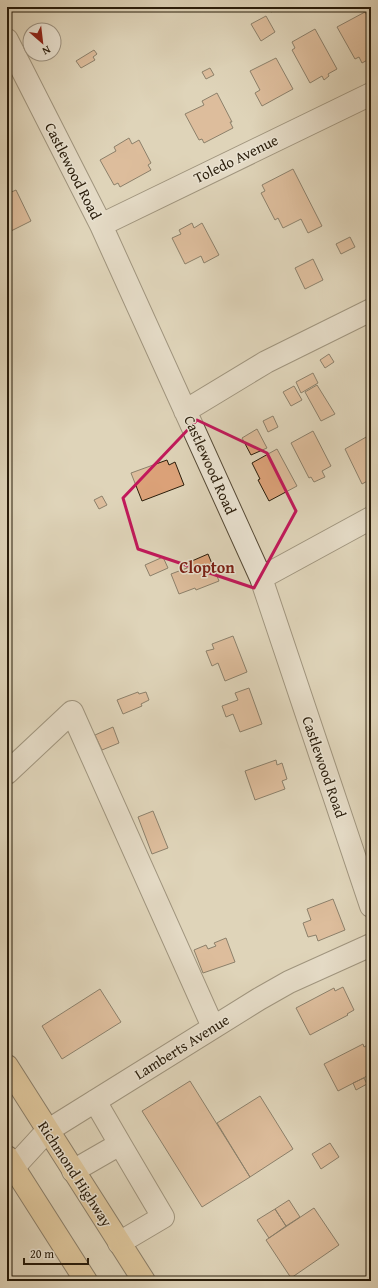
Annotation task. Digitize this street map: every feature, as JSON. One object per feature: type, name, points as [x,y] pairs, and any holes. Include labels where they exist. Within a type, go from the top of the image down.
[{"type":"main road","name":"Richmond Highway","points":[[7,1066],[144,1281]]},
{"type":"main road","points":[[9,1165],[86,1281]]},
{"type":"street","name":"Castlewood Road","points":[[7,40],[101,225],[261,578],[371,906]]},
{"type":"street","name":"Toledo Avenue","points":[[101,225],[371,94]]},
{"type":"street","points":[[185,411],[266,362],[371,310]]},
{"type":"street","points":[[261,578],[371,518]]},
{"type":"street","points":[[7,773],[72,712],[213,1027]]},
{"type":"street","name":"Lamberts Avenue","points":[[9,1165],[48,1131],[213,1027],[289,982],[371,944]]},
{"type":"street","points":[[95,1101],[163,1216],[119,1243]]},
{"type":"street","points":[[73,1171],[120,1144]]},
{"type":"highlighted area","points":[[197,420],[267,453],[296,511],[254,588],[138,549],[123,498]]},
{"type":"building","points":[[268,7],[281,7],[271,12]]},
{"type":"building","points":[[365,12],[371,23],[371,58],[362,63],[359,57],[355,59],[337,27]]},
{"type":"building","points":[[266,16],[275,32],[261,41],[251,24]]},
{"type":"building","points":[[315,29],[337,69],[328,74],[329,76],[324,80],[322,76],[310,83],[292,50],[295,48],[292,42]]},
{"type":"building","points":[[94,50],[97,54],[93,57],[95,60],[81,68],[76,61]]},
{"type":"building","points":[[276,58],[293,89],[262,106],[255,93],[260,90],[250,71]]},
{"type":"building","points":[[210,68],[214,75],[206,79],[202,72]]},
{"type":"building","points":[[217,93],[232,122],[230,122],[233,128],[204,143],[202,139],[199,140],[185,114],[204,105],[202,101]]},
{"type":"building","points":[[129,138],[132,144],[139,140],[151,163],[148,165],[151,170],[120,187],[118,183],[114,185],[100,160],[116,151],[114,147]]},
{"type":"building","points":[[293,169],[322,226],[308,233],[301,219],[283,228],[278,218],[275,220],[261,193],[265,191],[262,185]]},
{"type":"building","points":[[16,190],[31,221],[7,233],[7,194]]},
{"type":"building","points":[[192,223],[194,228],[202,223],[219,255],[204,263],[201,256],[185,264],[172,238],[181,234],[179,230]]},
{"type":"building","points":[[350,237],[355,247],[341,254],[336,244]]},
{"type":"building","points":[[313,259],[323,280],[305,289],[295,268]]},
{"type":"building","points":[[329,354],[334,362],[325,368],[320,360]]},
{"type":"building","points":[[313,373],[318,383],[301,393],[296,382]]},
{"type":"building","points":[[317,385],[335,414],[321,421],[305,392]]},
{"type":"building","points":[[294,386],[302,400],[291,406],[283,392]]},
{"type":"building","points":[[273,416],[278,427],[268,432],[263,421]]},
{"type":"building","points":[[257,429],[267,448],[251,455],[242,438]]},
{"type":"building","points":[[313,431],[331,466],[322,471],[325,477],[314,482],[311,477],[309,478],[291,443]]},
{"type":"building","points":[[368,436],[371,442],[371,479],[362,484],[345,449]]},
{"type":"building","points":[[277,449],[297,486],[269,501],[258,480],[260,479],[252,463]]},
{"type":"building","points":[[167,460],[169,465],[175,462],[184,485],[142,501],[131,473]]},
{"type":"building","points":[[102,496],[107,505],[99,509],[94,500]]},
{"type":"building","points":[[208,554],[219,581],[196,590],[195,588],[179,594],[171,574],[187,568],[185,564]]},
{"type":"building","points":[[163,557],[168,568],[150,576],[145,565]]},
{"type":"building","points":[[233,636],[247,672],[225,681],[218,663],[212,666],[206,651],[214,649],[212,644]]},
{"type":"building","points":[[249,688],[262,724],[240,732],[233,714],[226,717],[222,706],[238,700],[235,693]]},
{"type":"building","points":[[138,692],[139,694],[146,692],[149,700],[141,704],[142,706],[123,714],[117,700]]},
{"type":"building","points":[[113,727],[119,743],[102,750],[95,735]]},
{"type":"building","points":[[276,760],[277,765],[282,763],[287,779],[282,781],[285,789],[255,800],[245,771]]},
{"type":"building","points":[[153,811],[168,848],[152,854],[138,817]]},
{"type":"building","points":[[333,899],[345,930],[318,941],[316,935],[308,937],[303,923],[311,920],[307,909]]},
{"type":"building","points":[[226,938],[235,962],[203,973],[194,950],[206,945],[208,949],[216,946],[214,943]]},
{"type":"building","points":[[343,987],[354,1010],[347,1014],[348,1015],[310,1035],[296,1008],[334,988],[335,991]]},
{"type":"building","points":[[100,989],[121,1022],[62,1059],[42,1026]]},
{"type":"building","points":[[371,1043],[371,1074],[338,1091],[324,1064],[363,1044],[364,1047]]},
{"type":"building","points":[[364,1078],[367,1084],[356,1090],[353,1083]]},
{"type":"building","points":[[190,1081],[250,1177],[202,1207],[142,1111]]},
{"type":"building","points":[[260,1096],[293,1149],[250,1177],[217,1123]]},
{"type":"building","points":[[330,1143],[339,1157],[321,1169],[312,1154]]},
{"type":"building","points":[[289,1200],[300,1217],[286,1226],[275,1209]]},
{"type":"building","points":[[314,1208],[339,1245],[291,1278],[266,1240]]},
{"type":"building","points":[[275,1209],[286,1226],[269,1238],[257,1220]]},
{"type":"district","name":"Clopton","points":[[207,567]]}]
